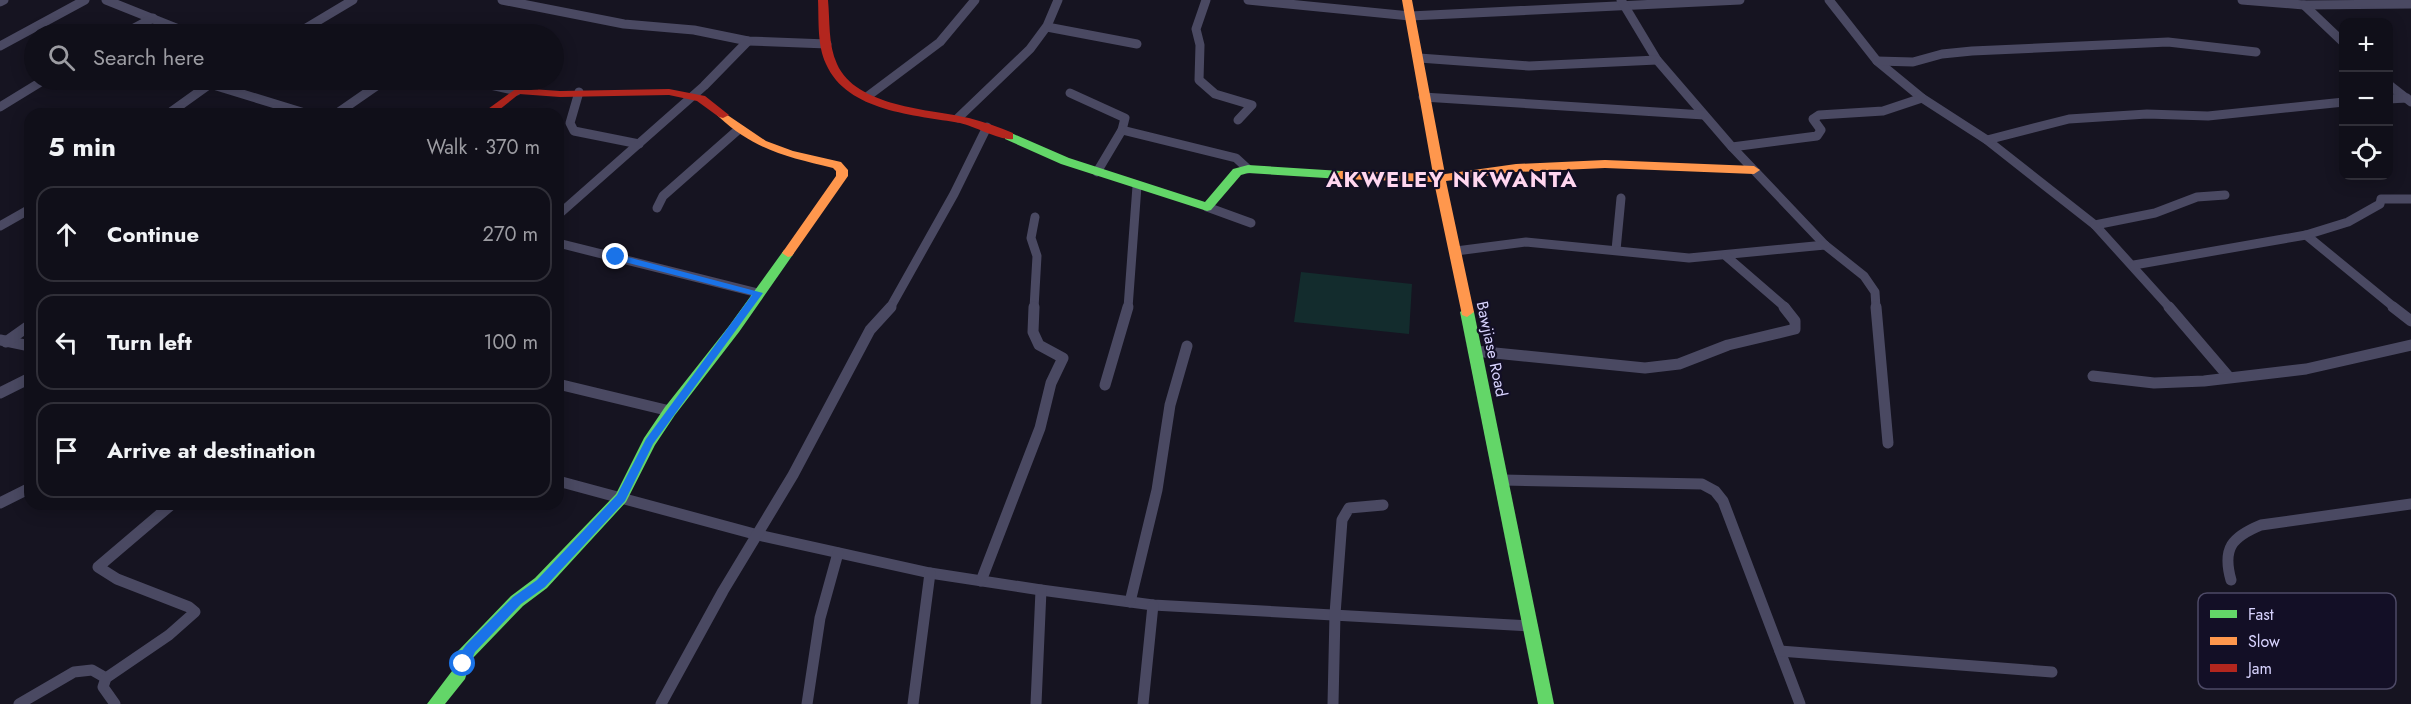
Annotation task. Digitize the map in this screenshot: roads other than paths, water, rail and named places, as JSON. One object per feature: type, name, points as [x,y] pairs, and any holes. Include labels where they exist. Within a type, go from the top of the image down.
[{"type":"street","points":[[41,24],[85,0]]},
{"type":"street","points":[[106,0],[167,24]]},
{"type":"street","points":[[312,24],[350,0]]},
{"type":"street","points":[[502,0],[624,24],[694,30],[748,41],[827,44]]},
{"type":"street","points":[[823,0],[827,44],[833,68],[842,81],[868,96],[987,127],[1041,152],[1251,223]]},
{"type":"street","points":[[868,96],[937,45],[960,24],[975,0]]},
{"type":"street","points":[[958,118],[980,100],[1047,27],[1058,0]]},
{"type":"street","points":[[1206,0],[1196,29],[1200,45],[1199,80],[1202,86],[1211,91],[1252,105],[1252,108],[1238,120]]},
{"type":"street","points":[[1248,0],[1410,16],[1623,3],[1740,0]]},
{"type":"street","name":"Bawjiase Road","points":[[1407,0],[1419,58],[1423,97],[1503,480],[1546,704]]},
{"type":"street","points":[[1829,0],[1877,61],[1922,98],[1987,140],[2095,225],[2134,265],[2228,376]]},
{"type":"street","points":[[2242,0],[2304,5],[2411,4]]},
{"type":"street","points":[[1623,3],[1657,60],[1704,115],[1825,245],[1864,276],[1875,292],[1888,443]]},
{"type":"street","points":[[2399,4],[2411,15]]},
{"type":"street","points":[[2304,5],[2339,39]]},
{"type":"street","points":[[142,24],[153,18]]},
{"type":"street","points":[[1047,27],[1137,44]]},
{"type":"street","points":[[0,46],[24,33]]},
{"type":"street","points":[[564,210],[694,95],[748,41]]},
{"type":"street","points":[[1877,61],[1913,62],[1942,54],[1972,51],[2168,42],[2256,52]]},
{"type":"street","points":[[1419,58],[1529,66],[1657,60]]},
{"type":"street","points":[[2393,88],[2409,100]]},
{"type":"street","points":[[0,106],[27,90]]},
{"type":"street","points":[[176,108],[202,90]]},
{"type":"street","points":[[237,90],[290,108]]},
{"type":"street","points":[[344,108],[370,90]]},
{"type":"street","points":[[435,704],[459,674],[464,656],[517,601],[541,583],[621,498],[649,442],[670,411],[842,176],[842,170],[837,165],[759,144],[746,137],[708,102],[694,95],[657,90],[547,95],[513,90]]},
{"type":"street","points":[[495,108],[517,91]]},
{"type":"street","points":[[579,92],[570,123],[574,131],[639,144]]},
{"type":"street","points":[[1070,93],[1125,118],[1122,130],[1096,172]]},
{"type":"street","points":[[1423,97],[1704,115]]},
{"type":"street","points":[[1732,147],[1817,136],[1821,130],[1813,119],[1819,115],[1883,111],[1922,98]]},
{"type":"street","points":[[2393,99],[2409,100]]},
{"type":"street","points":[[1987,140],[2069,119],[2147,114],[2208,116],[2339,102]]},
{"type":"street","points":[[661,704],[723,591],[758,535],[870,330],[892,306],[954,194],[987,127]]},
{"type":"street","points":[[657,208],[663,196],[739,129]]},
{"type":"street","points":[[1122,130],[1236,158],[1248,169]]},
{"type":"street","points":[[1208,207],[1237,172],[1248,169],[1333,176],[1441,178],[1516,168],[1594,165],[1754,170]]},
{"type":"street","points":[[1105,385],[1129,303],[1137,186]]},
{"type":"street","points":[[2095,225],[2155,213],[2197,197],[2225,195]]},
{"type":"street","points":[[1616,250],[1621,198]]},
{"type":"street","points":[[2134,265],[2306,235],[2348,222],[2380,204],[2381,199],[2411,199]]},
{"type":"street","points":[[0,226],[24,212]]},
{"type":"street","points":[[981,581],[1040,428],[1051,383],[1063,358],[1040,345],[1033,332],[1037,256],[1031,238],[1035,217]]},
{"type":"street","points":[[2306,235],[2411,321]]},
{"type":"street","points":[[1456,251],[1526,242],[1616,250],[1663,257],[1726,256],[1825,245]]},
{"type":"street","points":[[564,244],[758,293]]},
{"type":"street","points":[[1475,351],[1645,368],[1679,364],[1728,345],[1795,329],[1795,321],[1788,311],[1726,256]]},
{"type":"street","points":[[3,341],[24,329]]},
{"type":"street","points":[[3,341],[24,345]]},
{"type":"street","points":[[2093,375],[2154,383],[2306,369],[2411,345]]},
{"type":"street","points":[[1130,602],[1157,490],[1170,405],[1187,346]]},
{"type":"street","points":[[0,393],[24,381]]},
{"type":"street","points":[[564,385],[670,411]]},
{"type":"street","points":[[1503,480],[1709,487],[1723,501],[1800,704]]},
{"type":"street","points":[[564,483],[758,535],[930,573],[1041,590],[1153,605],[1532,626]]},
{"type":"street","points":[[0,503],[24,491]]},
{"type":"street","points":[[2231,579],[2226,564],[2229,546],[2241,532],[2260,525],[2411,504]]},
{"type":"street","points":[[1333,704],[1335,614],[1342,520],[1349,508],[1383,505]]},
{"type":"street","points":[[115,704],[103,687],[106,678],[193,617],[195,612],[189,607],[117,579],[98,567],[165,510]]},
{"type":"street","points":[[807,704],[820,618],[838,553]]},
{"type":"street","points":[[913,704],[930,573]]},
{"type":"street","points":[[1036,704],[1041,590]]},
{"type":"street","points":[[1143,704],[1144,672],[1153,605]]},
{"type":"street","points":[[1780,651],[2052,672]]},
{"type":"street","points":[[19,704],[74,672],[92,670],[106,678]]},
{"type":"district","name":"AKWELEY NKWANTA","points":[[1452,179]]}]
